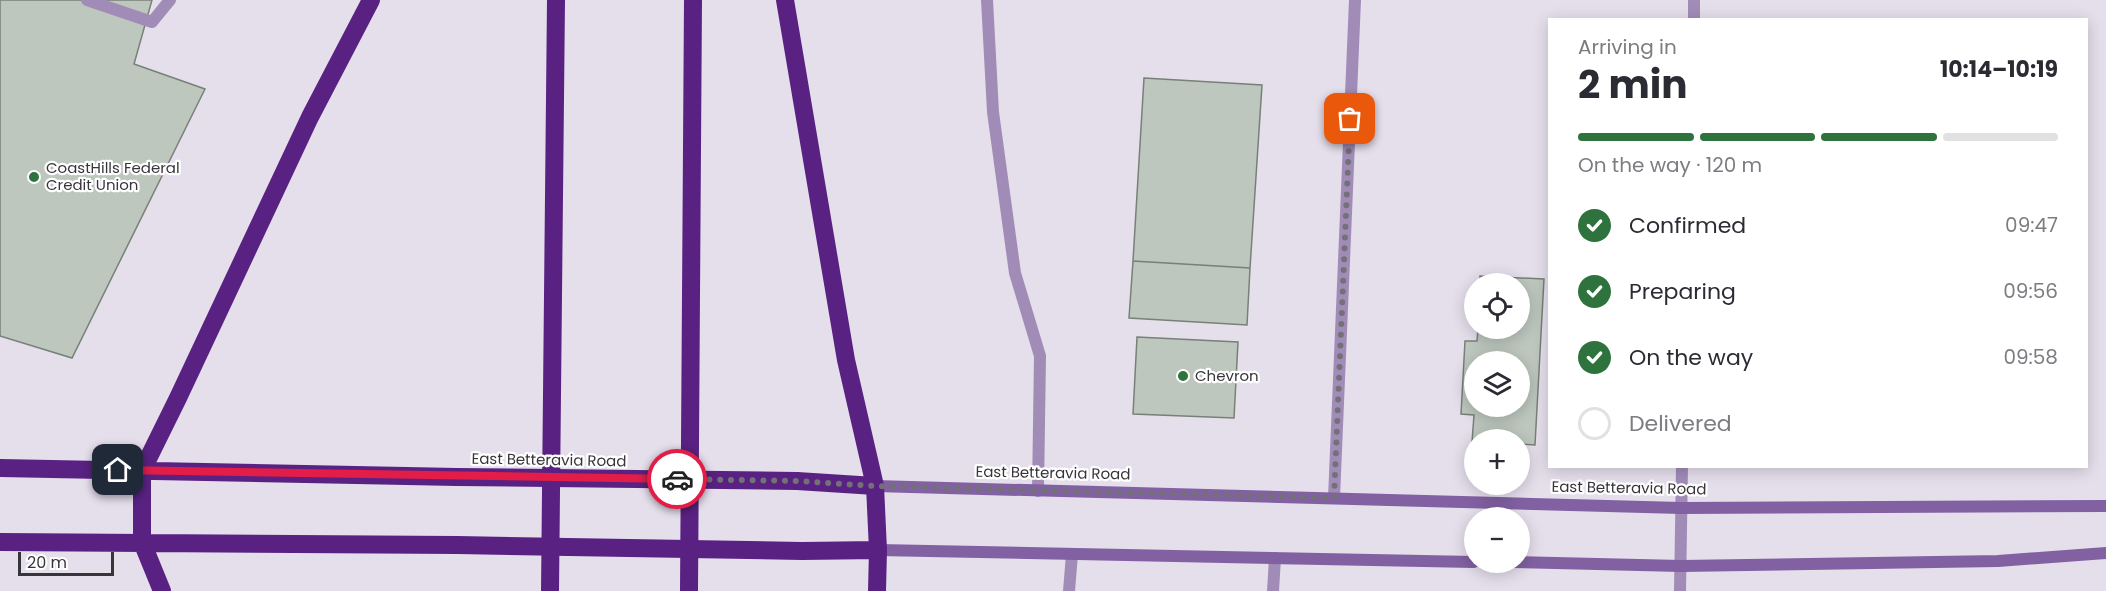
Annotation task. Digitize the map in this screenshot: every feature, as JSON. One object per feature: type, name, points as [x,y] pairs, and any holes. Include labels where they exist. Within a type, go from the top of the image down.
[{"type":"highway","points":[[162,591],[142,542],[142,471],[310,117],[371,0]]},
{"type":"highway","points":[[550,591],[556,0]]},
{"type":"highway","points":[[689,591],[693,0]]},
{"type":"highway","points":[[785,0],[846,360],[875,486],[877,591]]},
{"type":"highway","name":"East Betteravia Road","points":[[0,468],[797,481],[875,486]]},
{"type":"highway","points":[[0,542],[878,550]]},
{"type":"street","points":[[87,0],[152,22],[170,0]]},
{"type":"street","points":[[987,0],[993,112],[1015,273],[1040,356],[1038,491]]},
{"type":"street","points":[[1334,498],[1356,0]]},
{"type":"street","points":[[1694,18],[1695,0]]},
{"type":"street","points":[[1680,591],[1682,468]]},
{"type":"street","name":"East Betteravia Road","points":[[875,486],[1681,508],[2106,506]]},
{"type":"street","points":[[878,550],[1464,562]]},
{"type":"street","points":[[1530,562],[1680,566],[1998,561],[2106,553]]},
{"type":"street","points":[[1069,591],[1072,554]]},
{"type":"street","points":[[1273,591],[1275,558]]},
{"type":"building","points":[[0,0],[152,0],[134,64],[205,89],[72,358],[0,336]]},
{"type":"building","points":[[1144,78],[1262,85],[1250,268],[1133,261]]},
{"type":"building","points":[[1133,261],[1250,268],[1247,325],[1129,318]]},
{"type":"building","points":[[1530,278],[1544,279],[1535,445],[1530,445],[1530,429],[1473,429],[1474,417],[1530,417],[1530,351],[1464,351],[1465,341],[1477,341],[1477,339],[1530,339]]},
{"type":"building","points":[[1137,337],[1238,342],[1234,418],[1133,414]]},
{"type":"building","points":[[1464,359],[1464,414],[1461,414]]},
{"type":"way so far","points":[[677,479],[1334,498],[1350,119]]},
{"type":"place","name":"CoastHills Federal Credit Union","points":[[34,177]]},
{"type":"place","name":"Chevron","points":[[1183,376]]},
{"type":"route","points":[[118,470],[677,479]]}]
